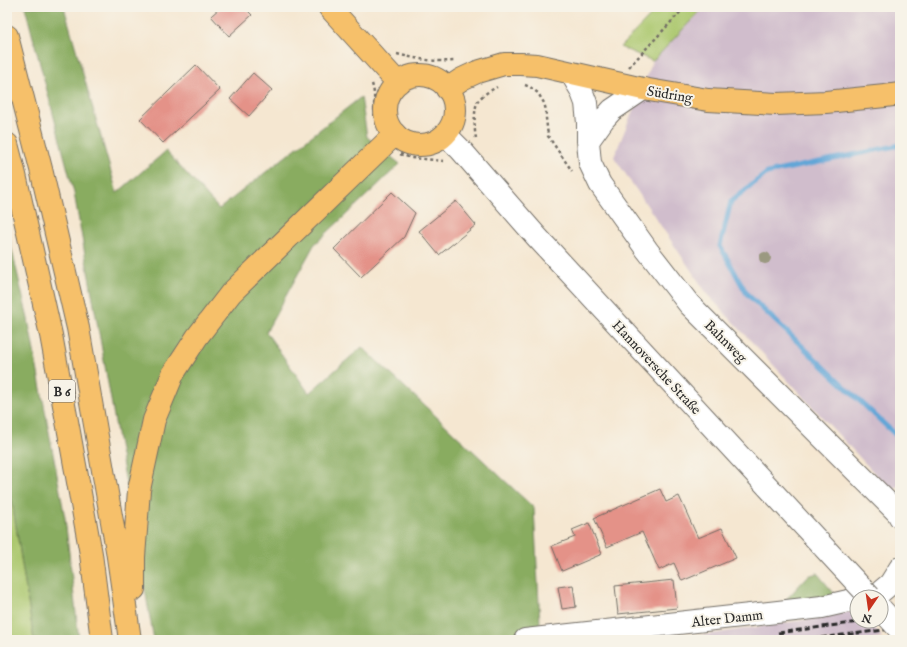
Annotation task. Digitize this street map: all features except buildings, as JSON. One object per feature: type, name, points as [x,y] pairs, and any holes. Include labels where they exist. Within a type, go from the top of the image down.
[{"type":"main road","points":[[329,7],[398,83]]},
{"type":"main road","name":"B 6","points":[[7,36],[41,170],[78,328],[117,550],[130,640]]},
{"type":"main road","name":"Südring","points":[[447,89],[462,79],[478,72],[504,64],[521,64],[537,65],[643,89],[708,100],[776,104],[826,102],[900,94]]},
{"type":"main road","points":[[418,76],[429,77],[439,81],[453,98],[455,107],[454,118],[451,127],[446,134],[435,142],[424,145],[412,144],[402,140],[390,138],[385,112],[386,101],[391,91],[398,83],[408,78],[418,76]]},
{"type":"main road","points":[[134,640],[134,557],[139,490],[154,420],[173,374],[197,337],[231,292],[390,138]]},
{"type":"main road","name":"B 6","points":[[7,144],[51,335],[91,554],[102,640]]},
{"type":"street","name":"Bahnweg","points":[[571,73],[581,90],[586,103],[590,163],[600,184],[647,250],[689,304],[898,513],[900,517]]},
{"type":"street","points":[[588,141],[612,110],[643,89]]},
{"type":"street","name":"Hannoversche Straße","points":[[446,134],[856,589]]},
{"type":"street","name":"Alter Damm","points":[[884,589],[890,584],[900,568]]},
{"type":"street","name":"Alter Damm","points":[[525,640],[822,607],[849,596]]},
{"type":"street","points":[[889,618],[900,630]]},
{"type":"path","points":[[614,83],[685,7]]},
{"type":"path","points":[[393,53],[439,62],[460,60]]},
{"type":"path","points":[[370,81],[373,88],[375,104],[374,120],[379,133],[390,138],[398,153],[411,158],[446,162]]},
{"type":"path","points":[[475,136],[477,103],[484,95]]},
{"type":"shaded area","points":[[704,7],[900,7],[900,484],[892,492],[708,295],[614,157],[653,61]]},
{"type":"shaded area","points":[[849,612],[849,629],[874,629],[882,637],[869,640],[672,640]]},
{"type":"green space","points":[[25,7],[64,7],[117,193],[166,151],[219,209],[361,97],[367,137],[400,164],[314,245],[266,332],[309,393],[362,347],[534,508],[540,623],[532,640],[154,640],[74,193]]},
{"type":"green space","points":[[659,7],[704,7],[653,61],[620,47]]},
{"type":"green space","points":[[7,229],[28,319],[65,518],[79,640],[34,640],[12,501],[7,487]]},
{"type":"green space","points":[[7,487],[12,501],[34,640],[7,640]]},
{"type":"green space","points":[[817,573],[838,598],[778,608],[808,576]]},
{"type":"waterway","points":[[900,145],[767,173],[731,201],[720,246],[747,294],[900,439]]},
{"type":"railway","points":[[889,618],[900,617]]},
{"type":"railway","points":[[778,633],[849,623]]},
{"type":"railway","points":[[803,640],[900,628]]}]
